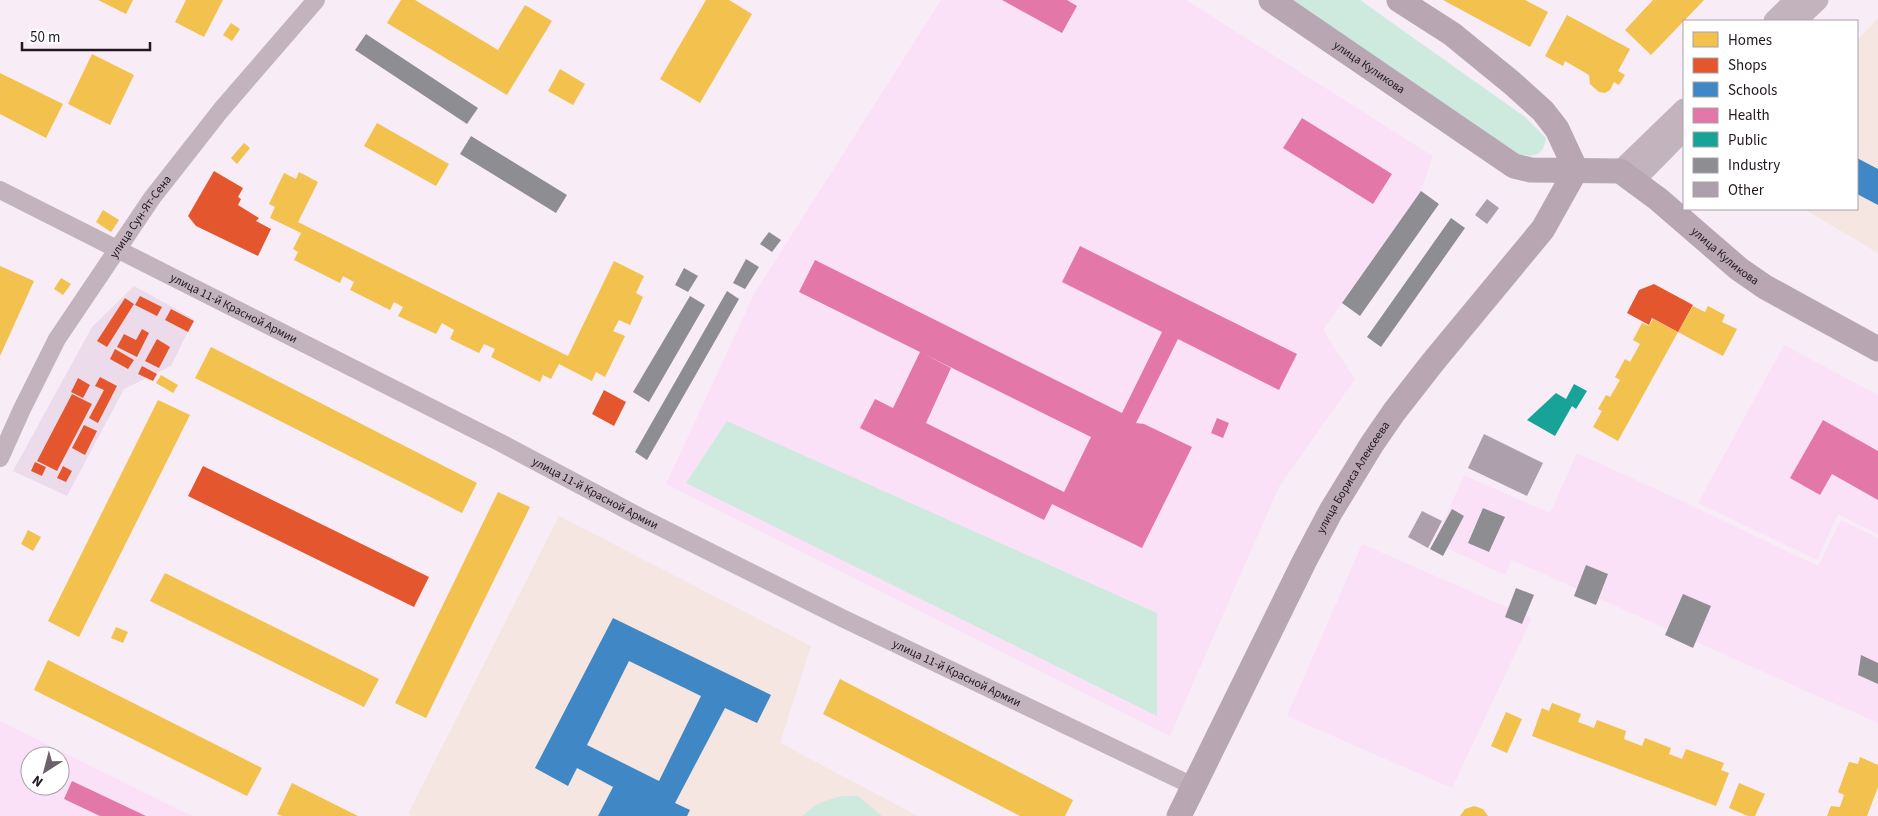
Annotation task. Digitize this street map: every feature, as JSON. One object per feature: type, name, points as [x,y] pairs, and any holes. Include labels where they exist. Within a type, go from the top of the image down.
[{"type":"main road","name":"улица Куликова","points":[[1271,0],[1514,166],[1531,170],[1576,170],[1627,176],[1658,199],[1739,269],[1765,287],[1878,349]]},
{"type":"main road","points":[[1398,0],[1452,34],[1543,110],[1557,130],[1576,170]]},
{"type":"main road","name":"улица Бориса Алексеева","points":[[1179,816],[1331,510],[1394,412],[1543,229],[1576,170]]},
{"type":"street","name":"улица Сун-Ят-Сена","points":[[0,458],[22,409],[58,339],[152,198],[220,110],[316,0]]},
{"type":"street","points":[[1775,20],[1795,0]]},
{"type":"street","points":[[1797,20],[1818,0]]},
{"type":"street","points":[[1627,176],[1683,110]]},
{"type":"street","points":[[1627,176],[1683,131]]},
{"type":"street","name":"улица 11-й Красной Армии","points":[[0,190],[501,444],[638,516],[842,618],[1195,787]]},
{"type":"shaded area","points":[[941,0],[1186,0],[1433,156],[1421,191],[1323,330],[1355,379],[1279,487],[1170,736],[666,484],[754,294]]},
{"type":"shaded area","points":[[1878,18],[1878,253],[1806,210],[1858,210],[1858,40]]},
{"type":"shaded area","points":[[134,286],[194,319],[171,366],[124,389],[67,496],[13,471],[92,327]]},
{"type":"shaded area","points":[[1784,345],[1878,395],[1878,534],[1838,514],[1817,560],[1698,503]]},
{"type":"shaded area","points":[[1577,453],[1818,566],[1841,520],[1878,538],[1878,723],[1512,560],[1505,575],[1434,542],[1464,475],[1550,513]]},
{"type":"shaded area","points":[[559,516],[811,646],[780,743],[918,816],[412,816],[408,814]]},
{"type":"shaded area","points":[[1362,544],[1532,618],[1452,788],[1287,716]]},
{"type":"shaded area","points":[[0,721],[51,746],[20,746],[20,796],[70,796],[70,756],[192,816],[0,816]]},
{"type":"green space","points":[[1291,0],[1360,0],[1525,117],[1546,138],[1544,146],[1541,151],[1531,156],[1506,150]]},
{"type":"green space","points":[[727,421],[1157,613],[1157,716],[686,483]]},
{"type":"green space","points":[[842,796],[858,796],[882,816],[803,816],[820,803]]},
{"type":"building: Homes","points":[[98,0],[133,0],[126,14]]},
{"type":"building: Homes","points":[[186,0],[223,0],[204,37],[175,22]]},
{"type":"building: Homes","points":[[401,0],[415,0],[498,50],[525,5],[552,21],[507,95],[387,23]]},
{"type":"building: Homes","points":[[706,0],[729,0],[752,14],[700,103],[660,79]]},
{"type":"building: Homes","points":[[1443,0],[1525,0],[1548,12],[1530,47]]},
{"type":"building: Homes","points":[[1653,0],[1704,0],[1651,55],[1625,30]]},
{"type":"building: Homes","points":[[1567,15],[1630,49],[1618,71],[1625,75],[1619,85],[1614,82],[1610,90],[1605,93],[1599,92],[1590,84],[1589,75],[1565,61],[1563,66],[1545,56]]},
{"type":"building: Homes","points":[[231,23],[240,29],[232,41],[223,35]]},
{"type":"building: Homes","points":[[92,54],[134,75],[110,125],[68,104]]},
{"type":"building: Homes","points":[[560,69],[585,84],[573,105],[548,91]]},
{"type":"building: Homes","points":[[0,73],[63,104],[46,138],[0,114]]},
{"type":"building: Homes","points":[[377,123],[449,164],[436,186],[364,146]]},
{"type":"building: Homes","points":[[244,143],[250,148],[237,164],[231,158]]},
{"type":"building: Homes","points":[[299,172],[318,182],[298,222],[568,356],[614,261],[644,276],[636,293],[643,297],[630,325],[619,320],[613,331],[625,336],[605,377],[596,372],[592,381],[559,364],[551,379],[543,375],[540,382],[491,357],[495,349],[484,344],[479,353],[450,339],[454,330],[442,323],[436,334],[398,316],[403,307],[394,302],[390,310],[350,290],[354,282],[343,276],[340,283],[294,260],[298,252],[293,249],[301,233],[270,218],[275,207],[269,204],[284,173],[296,179]]},
{"type":"building: Homes","points":[[103,210],[119,220],[111,232],[96,222]]},
{"type":"building: Homes","points":[[0,266],[34,281],[0,356]]},
{"type":"building: Homes","points":[[61,278],[71,284],[63,295],[54,289]]},
{"type":"building: Homes","points":[[1693,306],[1705,312],[1708,306],[1725,315],[1722,322],[1737,329],[1723,356],[1678,332]]},
{"type":"building: Homes","points":[[1653,319],[1678,332],[1618,441],[1593,427],[1602,411],[1598,409],[1606,395],[1610,397],[1620,380],[1615,377],[1625,359],[1630,362],[1640,344],[1633,340],[1642,323],[1649,326]]},
{"type":"building: Homes","points":[[211,347],[477,483],[462,513],[195,378]]},
{"type":"building: Homes","points":[[161,375],[178,385],[173,393],[156,383]]},
{"type":"building: Homes","points":[[158,400],[190,415],[79,637],[48,621]]},
{"type":"building: Homes","points":[[498,492],[530,507],[426,718],[395,703]]},
{"type":"building: Homes","points":[[28,530],[41,537],[33,551],[21,544]]},
{"type":"building: Homes","points":[[165,573],[379,679],[364,707],[150,601]]},
{"type":"building: Homes","points":[[116,627],[128,632],[123,643],[111,638]]},
{"type":"building: Homes","points":[[48,660],[262,768],[247,796],[34,690]]},
{"type":"building: Homes","points":[[840,679],[1073,800],[1065,816],[1020,816],[823,714]]},
{"type":"building: Homes","points":[[1552,703],[1581,714],[1578,722],[1594,728],[1597,720],[1626,731],[1624,739],[1642,746],[1645,738],[1671,748],[1669,754],[1682,759],[1686,749],[1724,763],[1721,770],[1729,773],[1716,806],[1532,736],[1542,708],[1549,711]]},
{"type":"building: Homes","points":[[1506,712],[1522,719],[1507,753],[1491,746]]},
{"type":"building: Homes","points":[[1860,757],[1878,765],[1878,787],[1867,816],[1827,816],[1831,806],[1840,807],[1844,795],[1838,792],[1849,762],[1858,764]]},
{"type":"building: Homes","points":[[292,783],[358,816],[282,816],[277,814]]},
{"type":"building: Homes","points":[[1739,783],[1765,794],[1755,816],[1748,816],[1729,808]]},
{"type":"building: Homes","points":[[1474,806],[1483,809],[1488,816],[1460,816],[1465,809]]},
{"type":"building: Shops","points":[[214,171],[243,188],[238,197],[241,199],[238,205],[259,218],[256,221],[271,229],[258,256],[196,226],[188,216]]},
{"type":"building: Shops","points":[[1654,284],[1693,305],[1678,332],[1652,318],[1649,325],[1627,313],[1639,290]]},
{"type":"building: Shops","points":[[140,296],[162,307],[157,316],[135,305]]},
{"type":"building: Shops","points":[[125,298],[134,304],[107,347],[97,341]]},
{"type":"building: Shops","points":[[171,309],[194,321],[188,332],[165,320]]},
{"type":"building: Shops","points":[[142,329],[149,333],[137,357],[117,347],[124,334],[136,340]]},
{"type":"building: Shops","points":[[157,339],[170,347],[159,368],[145,361]]},
{"type":"building: Shops","points":[[115,349],[134,360],[128,369],[110,359]]},
{"type":"building: Shops","points":[[142,366],[157,374],[153,381],[138,374]]},
{"type":"building: Shops","points":[[100,377],[117,386],[98,423],[89,418],[104,390],[95,386]]},
{"type":"building: Shops","points":[[78,378],[90,385],[83,398],[71,392]]},
{"type":"building: Shops","points":[[604,390],[626,402],[614,426],[592,414]]},
{"type":"building: Shops","points":[[72,394],[92,404],[57,471],[37,461]]},
{"type":"building: Shops","points":[[84,425],[97,431],[85,455],[72,448]]},
{"type":"building: Shops","points":[[35,462],[46,467],[42,476],[31,471]]},
{"type":"building: Shops","points":[[63,466],[72,471],[66,482],[57,478]]},
{"type":"building: Shops","points":[[203,466],[429,577],[414,607],[188,496]]},
{"type":"building: Schools","points":[[1858,159],[1878,169],[1878,205],[1858,195]]},
{"type":"building: Schools","points":[[613,618],[771,695],[757,723],[725,708],[675,803],[690,810],[687,816],[598,816],[613,787],[577,768],[568,786],[535,768]],"holes":[[[629,661],[701,696],[659,781],[587,745]]]},
{"type":"building: Health","points":[[1002,0],[1067,0],[1077,6],[1062,33]]},
{"type":"building: Health","points":[[1302,118],[1392,174],[1373,204],[1283,148]]},
{"type":"building: Health","points":[[1080,246],[1297,354],[1279,390],[1178,339],[1136,423],[1144,424],[1192,447],[1142,548],[1052,504],[1044,520],[860,428],[875,399],[893,408],[920,352],[799,292],[815,260],[1122,413],[1162,332],[1062,282]],"holes":[[[924,354],[1091,437],[1064,492],[926,423],[951,368]]]},
{"type":"building: Health","points":[[1217,418],[1229,423],[1223,438],[1211,433]]},
{"type":"building: Health","points":[[1823,420],[1878,451],[1878,500],[1832,474],[1820,495],[1790,478]]},
{"type":"building: Health","points":[[72,781],[146,816],[100,816],[64,799],[65,796],[70,796]]},
{"type":"building: Public","points":[[1574,384],[1587,391],[1576,409],[1572,406],[1555,436],[1527,420],[1556,393],[1566,399]]},
{"type":"building: Industry","points":[[366,34],[478,108],[467,124],[355,50]]},
{"type":"building: Industry","points":[[471,136],[567,195],[556,213],[460,154]]},
{"type":"building: Industry","points":[[1421,191],[1439,204],[1360,316],[1342,303]]},
{"type":"building: Industry","points":[[1451,218],[1465,228],[1381,347],[1367,337]]},
{"type":"building: Industry","points":[[769,232],[781,240],[772,252],[760,244]]},
{"type":"building: Industry","points":[[746,259],[759,267],[745,289],[733,283]]},
{"type":"building: Industry","points":[[684,268],[698,276],[688,292],[675,285]]},
{"type":"building: Industry","points":[[727,291],[739,299],[647,460],[635,452]]},
{"type":"building: Industry","points":[[690,296],[705,305],[649,402],[633,392]]},
{"type":"building: Industry","points":[[1483,508],[1505,517],[1489,552],[1468,543]]},
{"type":"building: Industry","points":[[1452,509],[1464,516],[1443,556],[1430,549]]},
{"type":"building: Industry","points":[[1586,565],[1608,574],[1596,605],[1574,596]]},
{"type":"building: Industry","points":[[1516,588],[1534,595],[1522,624],[1505,617]]},
{"type":"building: Industry","points":[[1683,594],[1711,606],[1693,648],[1665,635]]},
{"type":"building: Industry","points":[[1861,655],[1878,663],[1878,684],[1858,675]]},
{"type":"building: Other","points":[[1487,199],[1499,208],[1487,224],[1475,215]]},
{"type":"building: Other","points":[[1484,434],[1543,463],[1527,496],[1468,468]]},
{"type":"building: Other","points":[[1422,511],[1442,521],[1428,548],[1408,537]]}]
